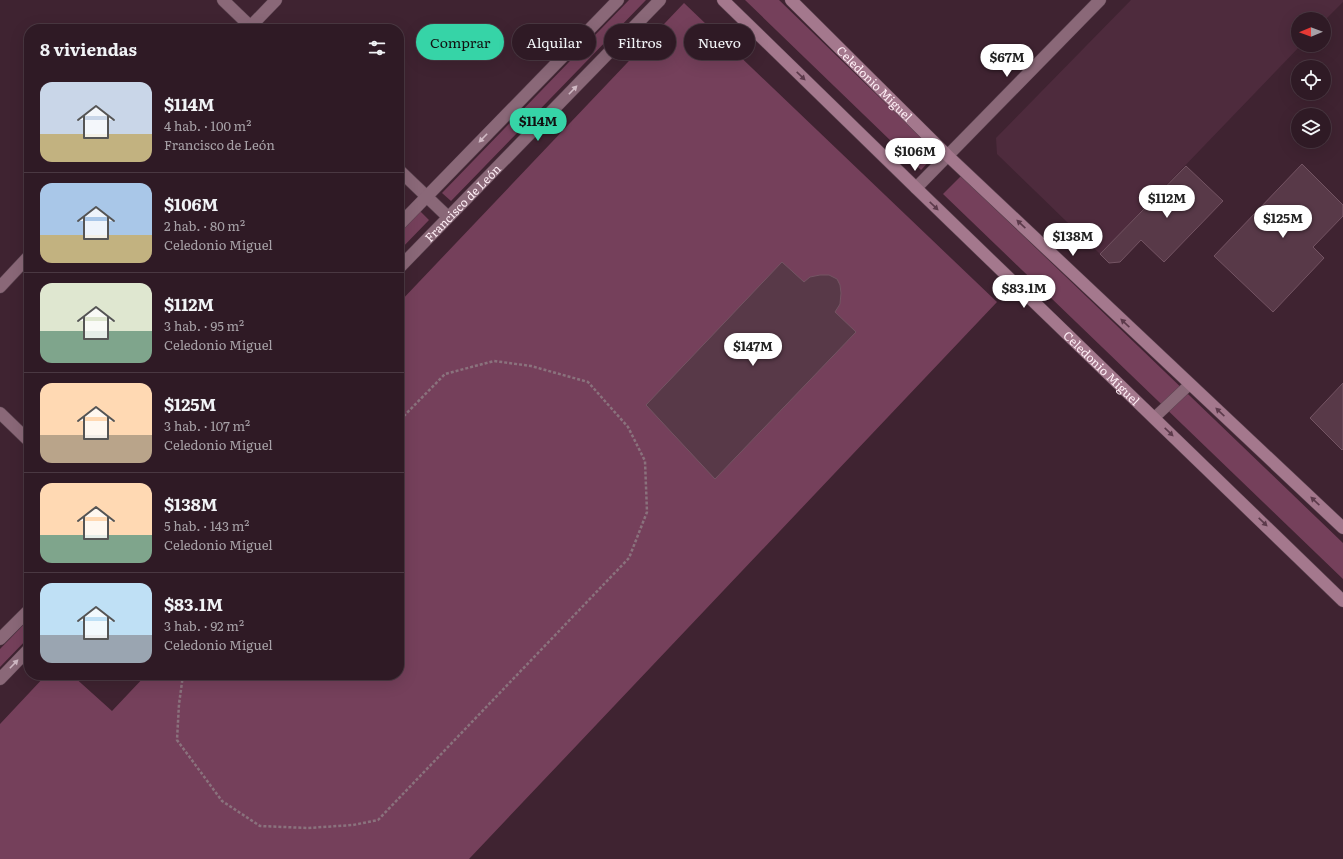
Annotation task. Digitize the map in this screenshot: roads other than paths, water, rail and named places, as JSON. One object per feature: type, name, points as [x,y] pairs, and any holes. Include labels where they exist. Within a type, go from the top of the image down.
[{"type":"street","points":[[223,0],[247,24]]},
{"type":"street","points":[[255,24],[276,0]]},
{"type":"street","points":[[404,220],[618,0]]},
{"type":"street","name":"Francisco de León","points":[[404,263],[660,0]]},
{"type":"street","name":"Celedonio Miguel","points":[[723,0],[1343,601]]},
{"type":"street","name":"Celedonio Miguel","points":[[791,0],[947,155],[1343,528]]},
{"type":"street","points":[[916,188],[1100,0]]},
{"type":"street","points":[[404,175],[448,217]]},
{"type":"street","points":[[0,286],[24,261]]},
{"type":"street","points":[[0,413],[24,435]]},
{"type":"street","points":[[0,639],[24,615]]},
{"type":"street","points":[[0,679],[24,654]]},
{"type":"lane","points":[[1154,418],[1190,384]]}]
